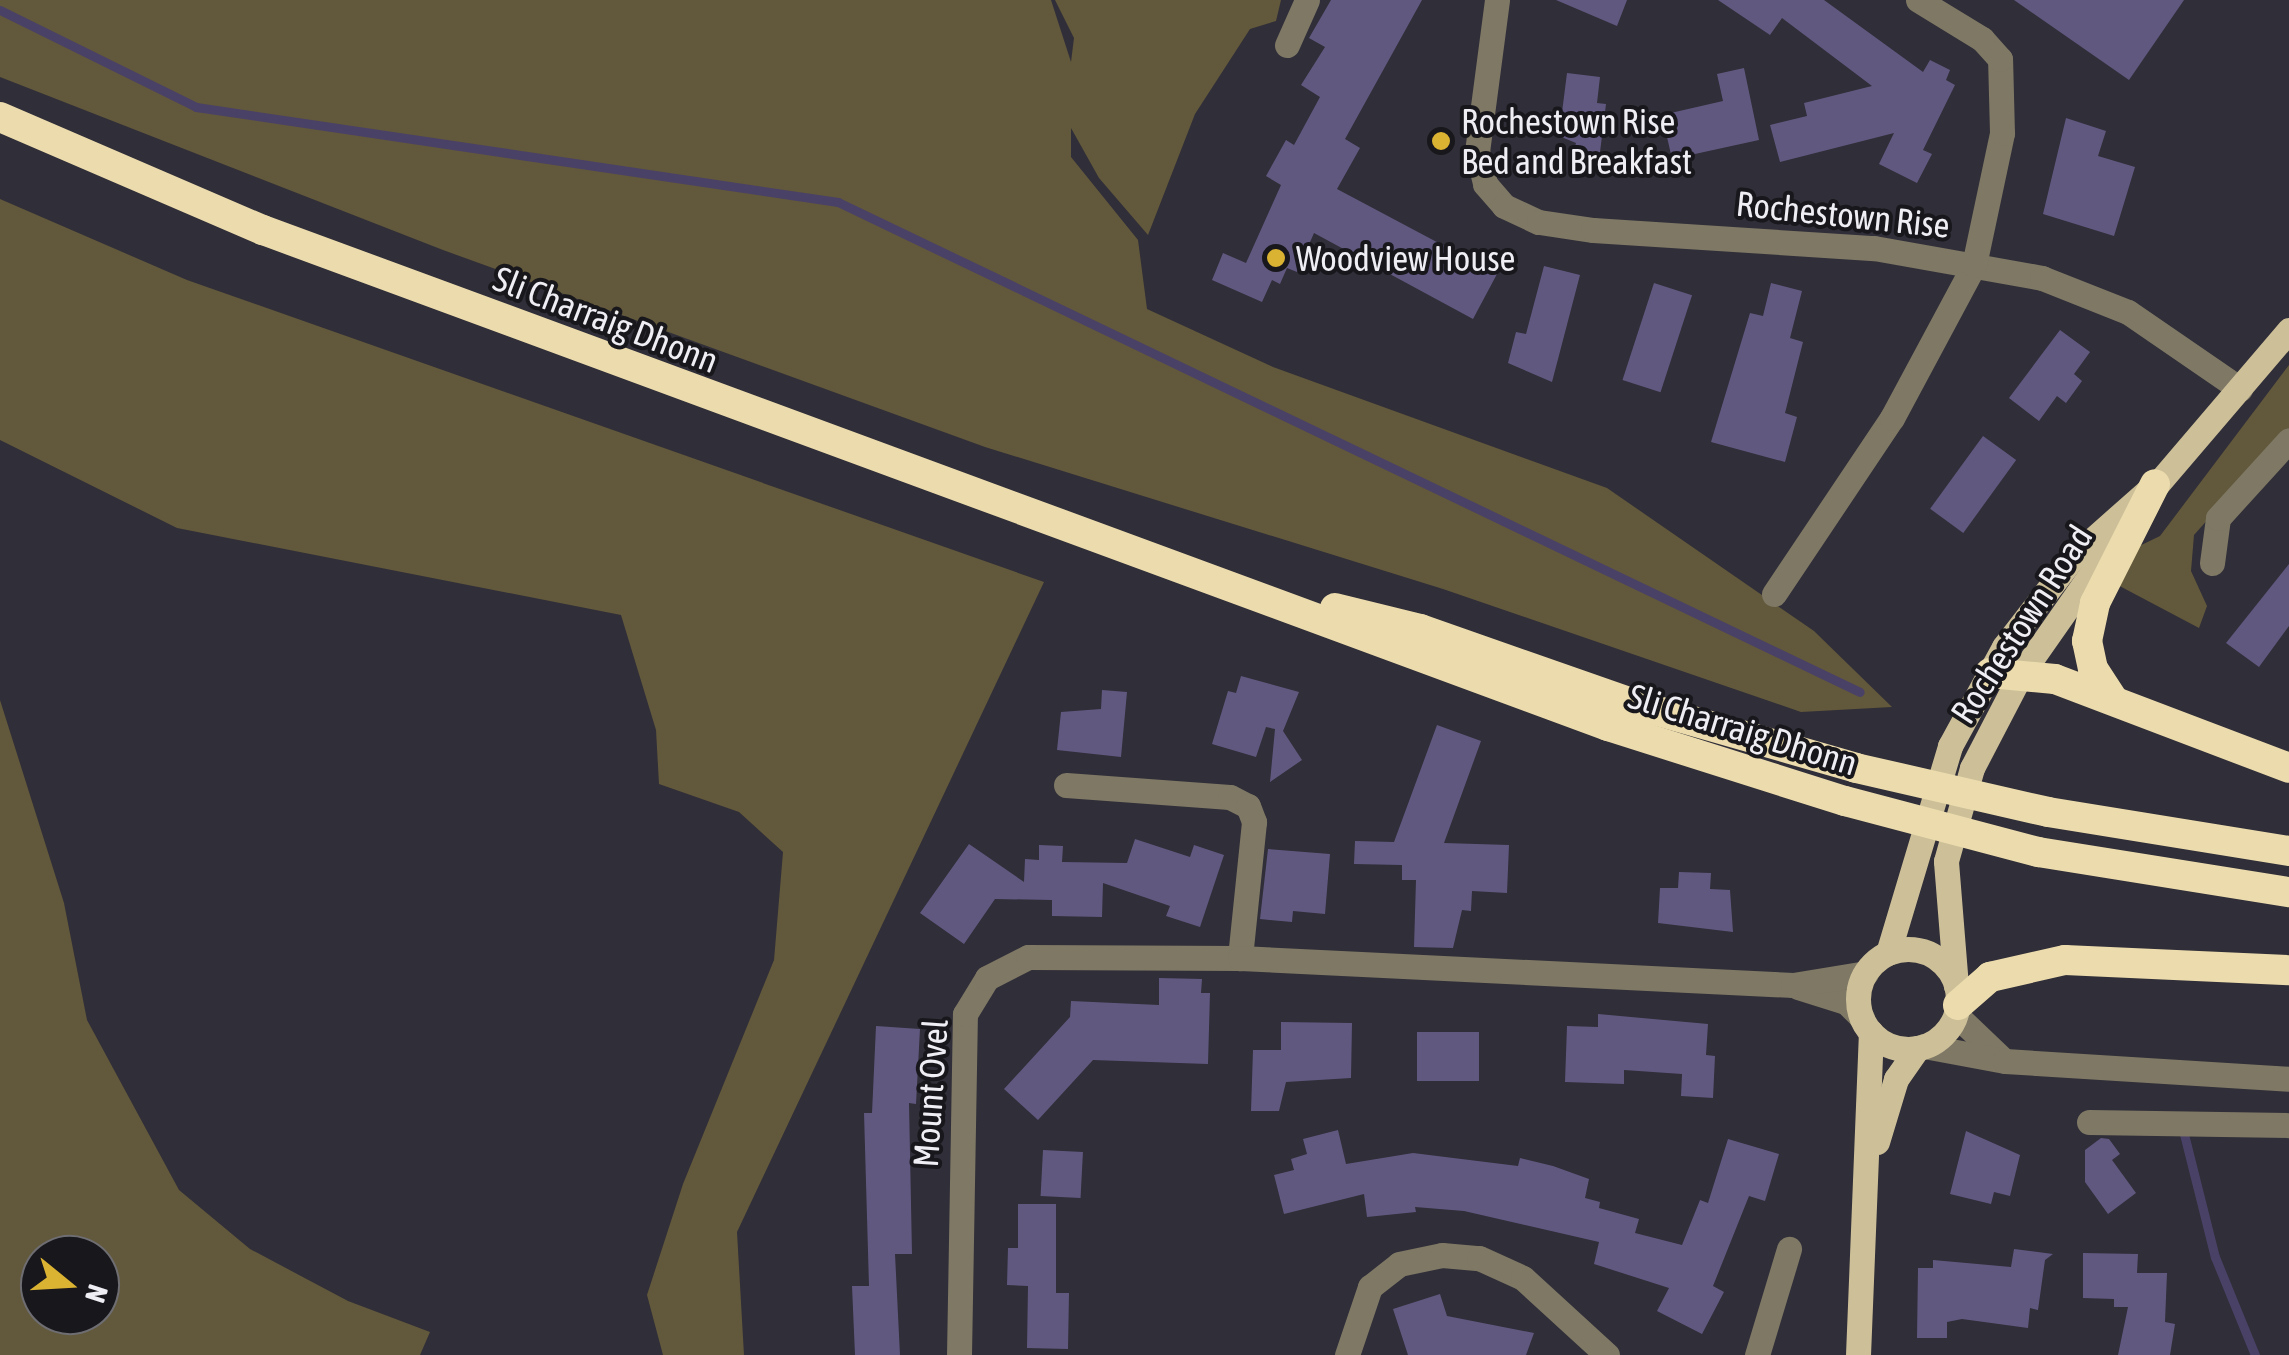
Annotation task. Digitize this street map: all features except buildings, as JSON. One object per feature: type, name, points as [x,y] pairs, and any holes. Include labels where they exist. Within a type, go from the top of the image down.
[{"type":"highway","name":"Sli Charraig Dhonn","points":[[0,117],[263,230],[1608,726],[1845,801],[2038,852],[2289,892]]},
{"type":"highway","points":[[2112,698],[2093,670],[2087,641],[2095,603],[2155,484]]},
{"type":"highway","name":"Sli Charraig Dhonn","points":[[1192,573],[1420,629],[1637,705],[1856,768],[2048,812],[2289,851]]},
{"type":"highway","points":[[1990,673],[2021,674],[2112,698],[2289,768]]},
{"type":"highway","points":[[1957,1002],[1990,977],[2064,960],[2289,970]]},
{"type":"main road","name":"Rochestown Road","points":[[1888,954],[1950,746],[1990,673],[2074,556],[2155,484],[2289,330]]},
{"type":"main road","name":"Rochestown Road","points":[[1957,1002],[1946,861],[1972,768],[2021,674],[2155,484]]},
{"type":"main road","points":[[1858,1355],[1868,1170],[1866,1025],[1859,995],[1866,973],[1888,954],[1905,950],[1937,958],[1957,1002],[1944,1034],[1921,1048],[1896,1079],[1868,1170]]},
{"type":"main road","points":[[1866,1025],[1892,1046],[1921,1048]]},
{"type":"street","points":[[1288,45],[1308,0]]},
{"type":"street","name":"Rochestown Rise","points":[[1497,0],[1477,151],[1485,184],[1504,206],[1539,222],[1593,230],[1874,248],[2042,278],[2128,312],[2240,389]]},
{"type":"street","name":"Rochestown Rise","points":[[1774,594],[1892,418],[1974,264],[2002,132],[2000,59],[1982,39],[1918,0]]},
{"type":"street","points":[[2212,563],[2218,518],[2289,440]]},
{"type":"street","points":[[1066,785],[1230,796],[1248,806],[1254,822],[1240,958]]},
{"type":"street","name":"Mount Ovel","points":[[959,1355],[964,1014],[987,978],[1028,957],[1240,958],[1794,985],[1866,973]]},
{"type":"street","name":"Mount Ovel","points":[[1794,985],[1846,1002],[1866,1025]]},
{"type":"street","points":[[1957,1002],[2005,1061]]},
{"type":"street","points":[[1921,1048],[2005,1061],[2289,1079]]},
{"type":"street","points":[[2089,1122],[2289,1126]]},
{"type":"street","points":[[1758,1355],[1789,1249]]},
{"type":"street","points":[[1347,1355],[1370,1287],[1399,1264],[1442,1255],[1478,1258],[1522,1278],[1607,1355]]},
{"type":"shaded area","points":[[0,0],[1051,0],[1071,62],[1074,38],[1055,0],[1281,0],[1276,21],[1250,29],[1195,114],[1148,235],[1099,178],[1071,128],[1071,157],[1138,240],[1147,309],[1273,367],[1607,488],[1814,631],[1892,707],[1801,712],[1443,589],[985,447],[443,250],[0,77]]},
{"type":"shaded area","points":[[0,199],[187,280],[1044,582],[737,1232],[744,1355],[663,1355],[647,1295],[683,1184],[774,960],[783,852],[739,812],[659,784],[656,730],[621,615],[177,528],[0,440]]},
{"type":"shaded area","points":[[2289,365],[2289,428],[2194,535],[2191,571],[2207,606],[2199,628],[2112,582],[2129,551],[2160,536]]},
{"type":"shaded area","points":[[0,700],[64,903],[87,1020],[179,1190],[250,1249],[348,1301],[430,1332],[420,1355],[0,1355]]},
{"type":"waterway","points":[[0,10],[196,107],[838,202],[1860,692]]},
{"type":"waterway","points":[[2184,1134],[2215,1257],[2255,1355]]},
{"type":"place","name":"Rochestown Rise Bed and Breakfast","points":[[1441,141]]},
{"type":"place","name":"Woodview House","points":[[1276,258]]}]
